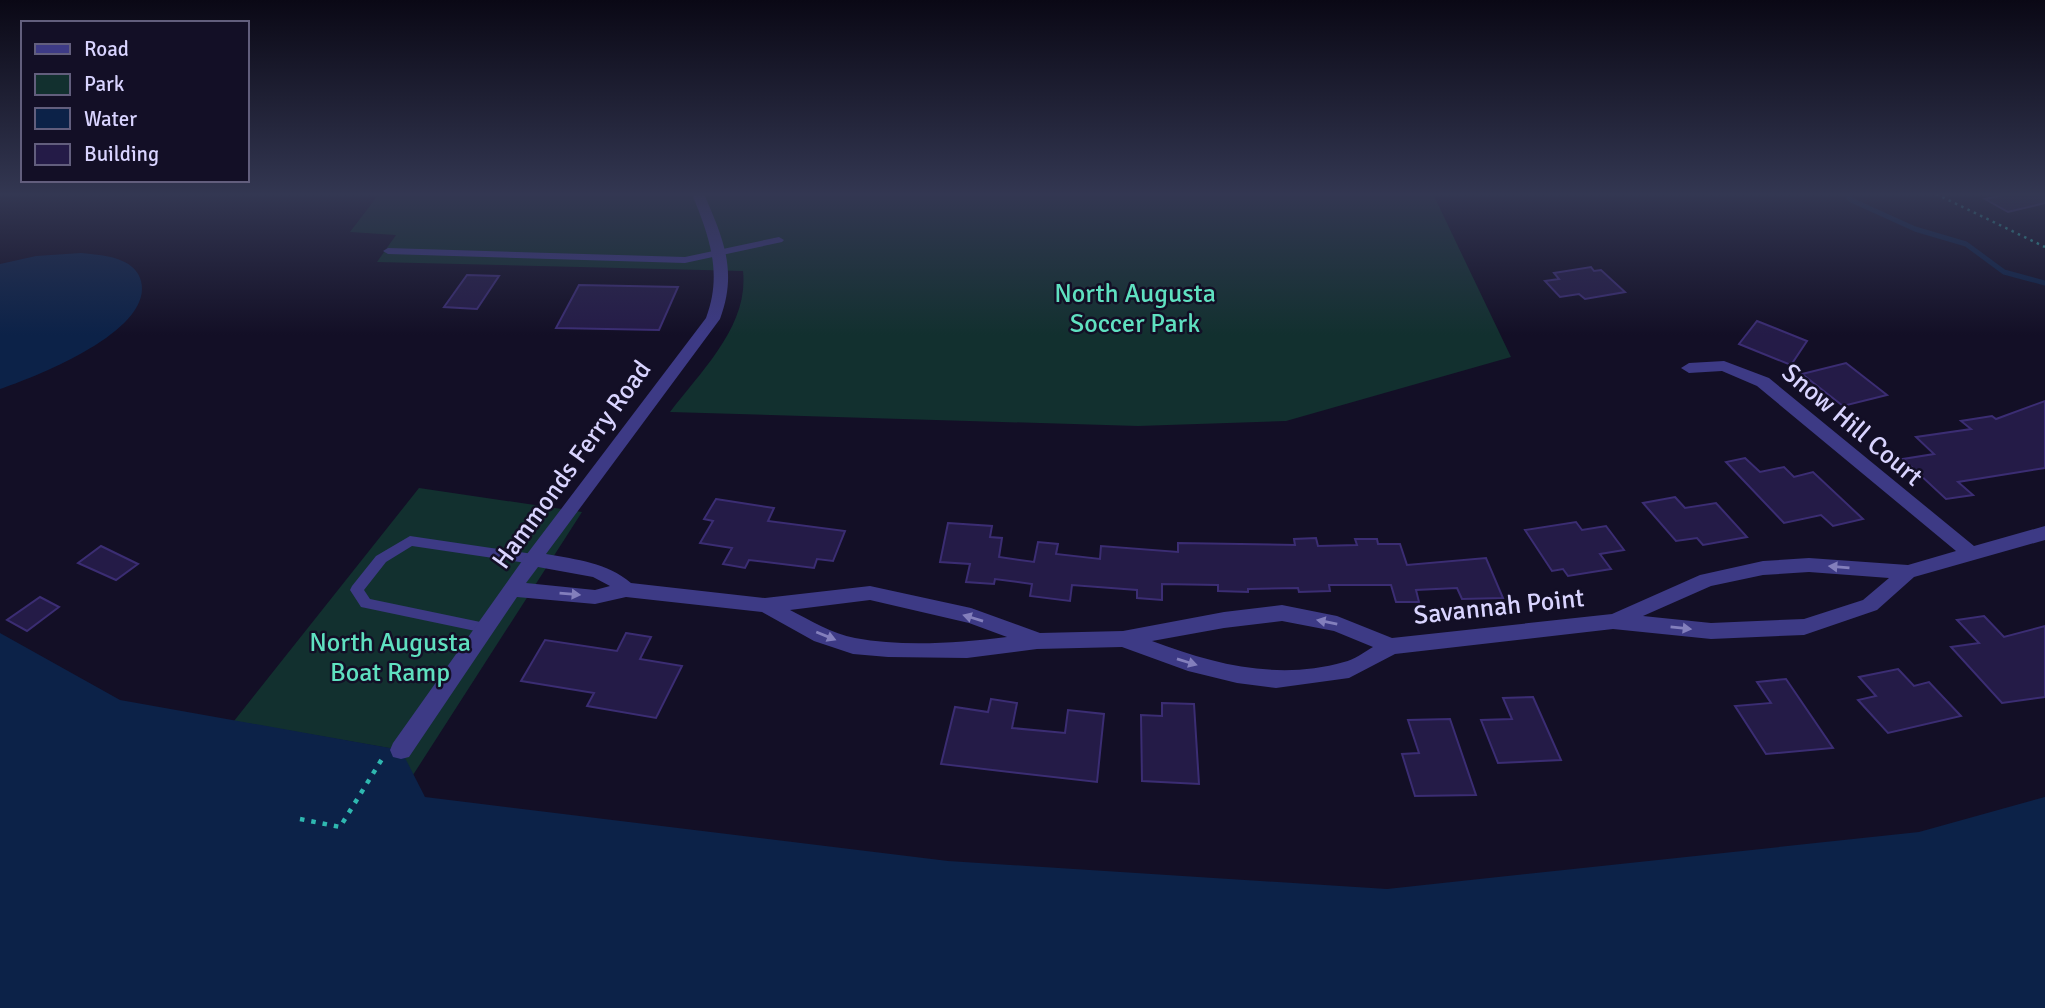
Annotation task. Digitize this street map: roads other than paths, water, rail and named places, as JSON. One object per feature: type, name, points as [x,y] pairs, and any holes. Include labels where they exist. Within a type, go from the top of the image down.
[{"type":"street","name":"Hammonds Ferry Road","points":[[405,744],[533,559],[713,319],[719,306],[724,278],[715,241]]},
{"type":"street","name":"Snow Hill Court","points":[[1689,368],[1724,366],[1763,382],[1969,553]]},
{"type":"street","name":"Savannah Point","points":[[1613,621],[1707,580],[1763,568],[1810,565],[1908,572],[2045,533]]},
{"type":"street","name":"Savannah Point","points":[[533,559],[595,570],[609,575],[626,590]]},
{"type":"street","name":"Savannah Point","points":[[1123,639],[1188,663],[1237,675],[1276,680],[1349,670],[1391,646],[1613,621],[1711,631],[1804,627],[1870,605],[1908,572]]},
{"type":"street","name":"Savannah Point","points":[[513,589],[595,597],[626,590],[765,605],[870,593],[971,616],[1037,641]]},
{"type":"street","name":"Savannah Point","points":[[765,605],[821,635],[853,646],[967,650],[1037,641],[1123,639],[1224,620],[1282,613],[1337,624],[1391,646]]},
{"type":"lane","points":[[388,251],[685,260],[774,241]]},
{"type":"lane","points":[[485,628],[366,603],[357,590],[381,559],[410,541],[533,559]]},
{"type":"water","points":[[81,253],[117,259],[132,267],[141,281],[140,300],[129,317],[111,334],[88,349],[39,374],[0,389],[0,264],[36,256]]},
{"type":"water","points":[[0,633],[120,700],[401,750],[425,797],[948,861],[1387,889],[1919,832],[2045,797],[2045,1008],[0,1008]]},
{"type":"waterway","points":[[1956,241],[1966,244],[2004,272],[2045,283]]},
{"type":"park label","name":"North Augusta Soccer Park","points":[[1135,309]]},
{"type":"park label","name":"North Augusta Boat Ramp","points":[[390,658]]}]
